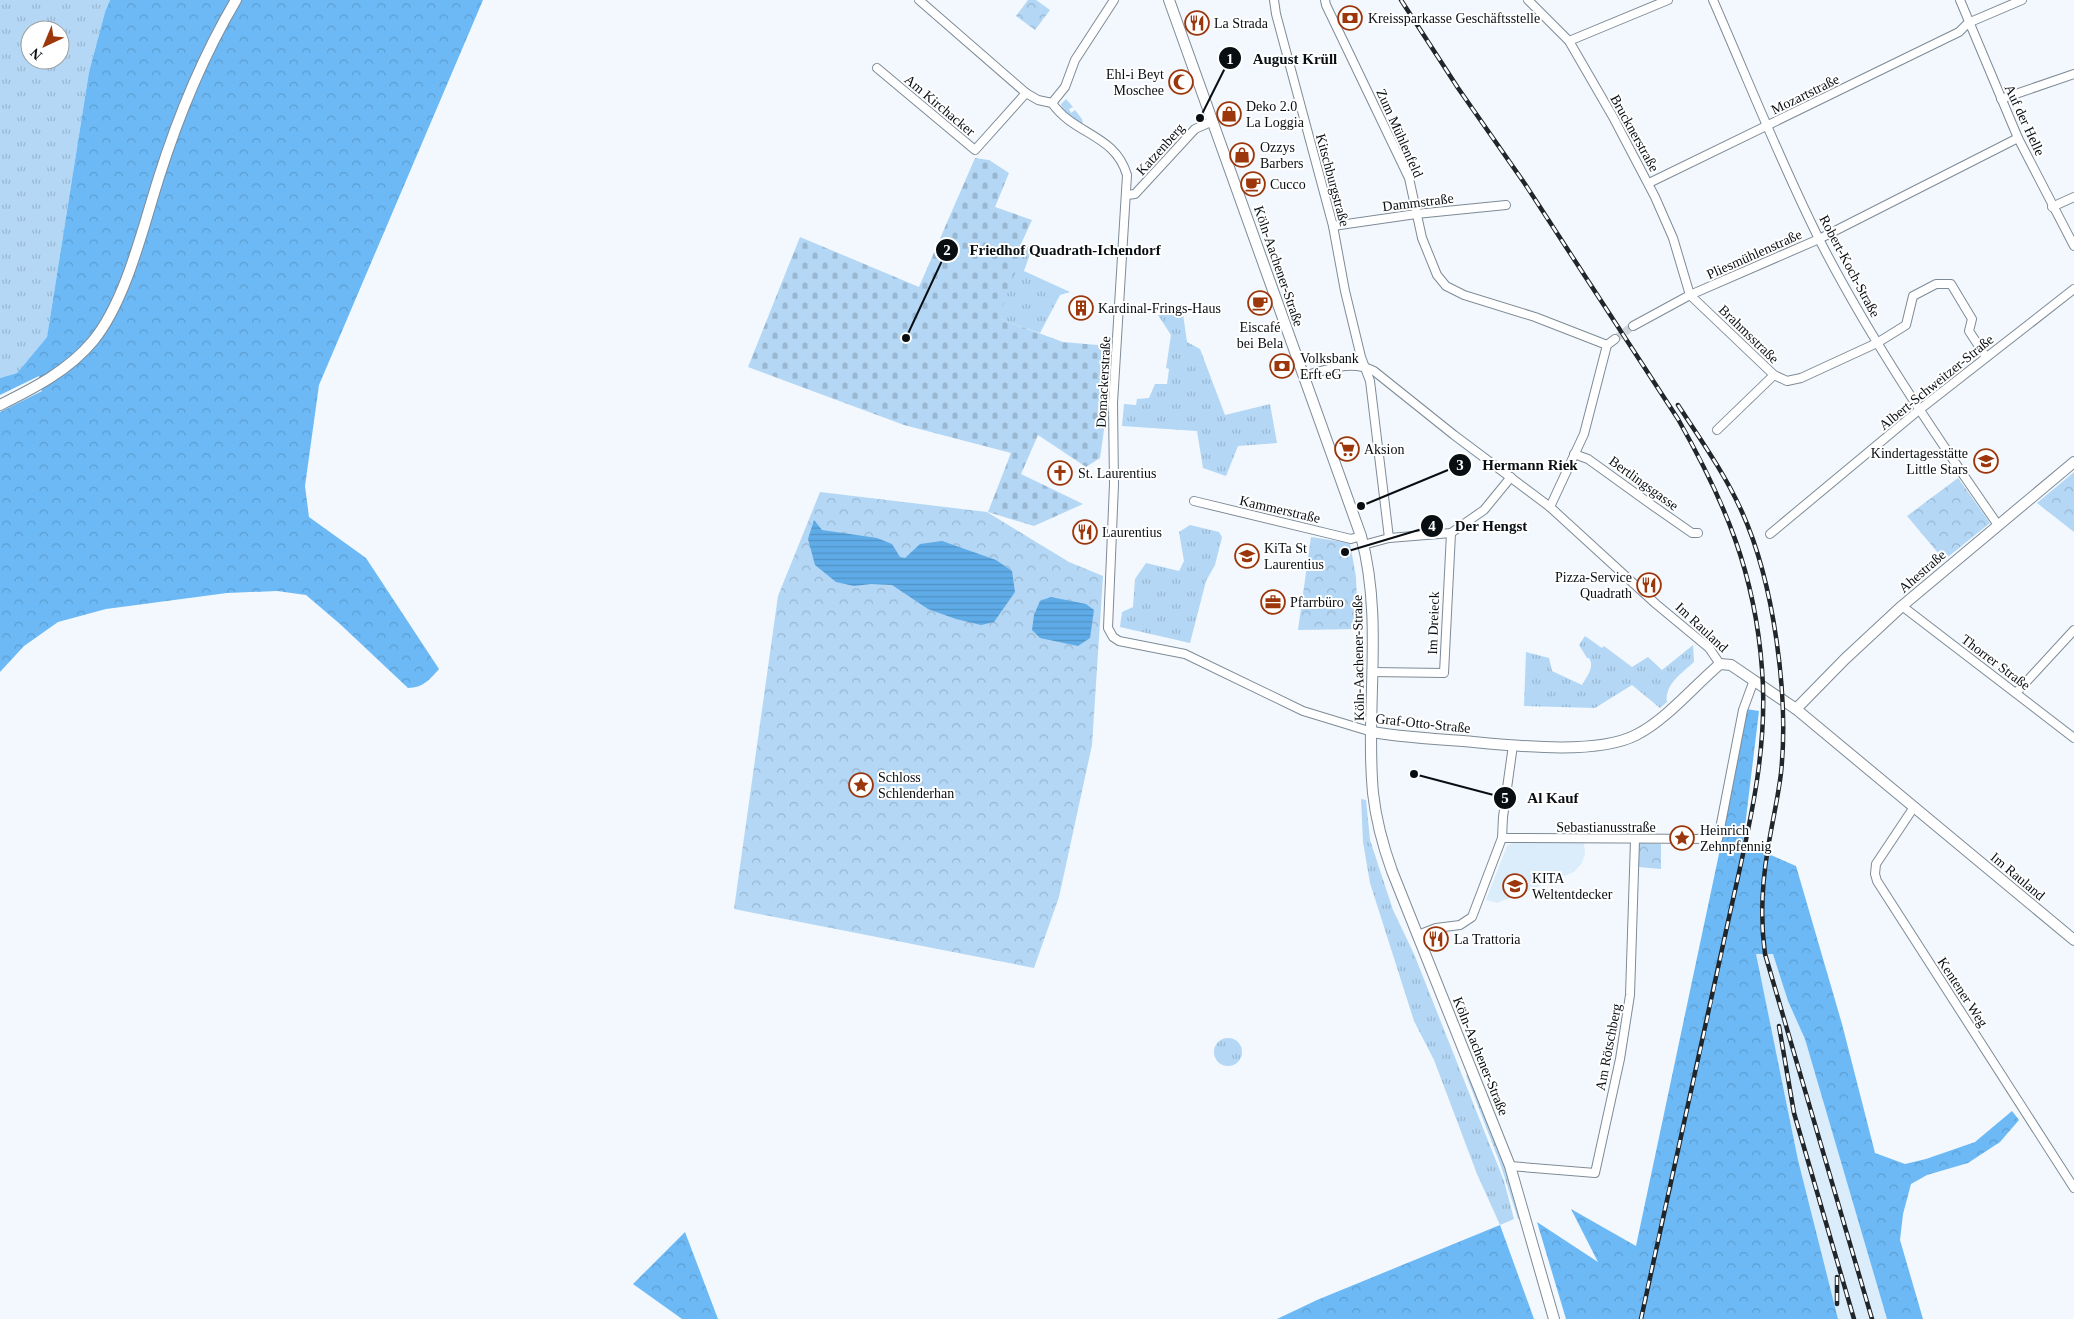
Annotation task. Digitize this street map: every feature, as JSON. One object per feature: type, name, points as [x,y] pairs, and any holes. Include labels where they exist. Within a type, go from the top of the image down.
[{"type":"main road","points":[[0,405],[59,373],[85,350],[106,322],[126,278],[169,147],[216,35],[236,0]]},
{"type":"main road","name":"Köln-Aachener-Straße","points":[[1170,0],[1362,540],[1370,586],[1373,793],[1380,836],[1392,871],[1510,1166],[1554,1319]]},
{"type":"main road","name":"Ahestraße","points":[[1796,709],[1845,659],[1902,606],[2074,462]]},
{"type":"main road","name":"Im Rauland","points":[[1720,664],[1731,665],[1796,709],[2074,940]]},
{"type":"main road","name":"Graf-Otto-Straße","points":[[1372,732],[1513,746],[1551,747],[1613,744],[1636,735],[1656,721],[1720,664]]},
{"type":"street","points":[[919,0],[1026,93],[1038,100],[1052,103],[1065,87],[1075,60],[1114,0]]},
{"type":"street","name":"Kitschburgstraße","points":[[1274,0],[1276,14],[1333,226],[1345,291],[1370,381],[1389,538]]},
{"type":"street","name":"Zum Mühlenfeld","points":[[1326,0],[1326,5],[1409,178],[1422,238],[1437,275],[1446,286],[1464,295],[1535,317],[1607,345]]},
{"type":"street","name":"Brucknerstraße","points":[[1528,0],[1569,41],[1649,183],[1673,238],[1690,295]]},
{"type":"street","points":[[1569,41],[1668,0]]},
{"type":"street","name":"Robert-Koch-Straße","points":[[1713,0],[1819,239],[1877,343],[1919,410],[1998,525]]},
{"type":"street","name":"Auf der Helle","points":[[1960,0],[1968,23],[2018,138],[2052,207],[2074,246]]},
{"type":"street","name":"Mozartstraße","points":[[1649,183],[1959,32],[1968,23],[2022,0]]},
{"type":"street","name":"Am Kirchacker","points":[[877,68],[975,150],[1026,93]]},
{"type":"street","points":[[2001,99],[2074,74]]},
{"type":"street","name":"Domackerstraße","points":[[1052,103],[1064,118],[1105,142],[1115,151],[1128,175],[1113,402],[1114,484],[1108,628],[1113,637]]},
{"type":"street","name":"Katzenberg","points":[[1127,195],[1136,194],[1195,129],[1213,121]]},
{"type":"street","name":"Pliesmühlenstraße","points":[[1633,326],[1690,295],[1819,239],[2018,138]]},
{"type":"street","points":[[2052,207],[2074,197]]},
{"type":"street","name":"Dammstraße","points":[[1333,226],[1416,214],[1506,205]]},
{"type":"street","name":"Brahmsstraße","points":[[1690,295],[1774,376],[1787,381],[1801,378],[1877,343],[1906,324],[1914,296],[1936,284],[1951,284],[1972,319],[1969,331],[1986,357]]},
{"type":"street","name":"Albert-Schweitzer-Straße","points":[[1770,534],[1919,410],[2074,289]]},
{"type":"street","points":[[1550,506],[1584,434],[1607,345],[1615,339]]},
{"type":"street","points":[[1303,376],[1341,366],[1365,366]]},
{"type":"street","name":"Im Rauland","points":[[1365,366],[1550,506],[1656,604],[1709,648],[1720,664]]},
{"type":"street","points":[[1717,430],[1774,376]]},
{"type":"street","name":"Bertlingsgasse","points":[[1574,454],[1588,459],[1692,533],[1698,533]]},
{"type":"street","points":[[1451,533],[1484,510],[1511,477]]},
{"type":"street","name":"Kammerstraße","points":[[1194,501],[1362,540],[1451,533]]},
{"type":"street","name":"Im Dreieck","points":[[1372,672],[1444,673],[1451,533]]},
{"type":"street","name":"Thorrer Straße","points":[[1902,606],[2074,738]]},
{"type":"street","points":[[2016,693],[2074,630]]},
{"type":"street","name":"Graf-Otto-Straße","points":[[1113,637],[1119,641],[1185,654],[1303,711],[1372,732]]},
{"type":"street","name":"Sebastianusstraße","points":[[1502,838],[1718,839],[1743,710],[1754,680]]},
{"type":"street","points":[[1418,935],[1436,928],[1460,925],[1472,917],[1502,838],[1503,817],[1513,746]]},
{"type":"street","name":"Kentener Weg","points":[[1914,807],[1876,864],[1875,874],[1877,881],[2074,1188]]},
{"type":"street","name":"Am Rötschberg","points":[[1510,1166],[1595,1173],[1620,1059],[1630,995],[1635,840]]},
{"type":"shaded area","points":[[814,520],[822,530],[877,538],[892,544],[900,557],[905,558],[920,544],[942,541],[996,560],[1012,571],[1015,592],[994,622],[981,625],[928,609],[892,585],[871,584],[854,586],[836,582],[815,565],[808,539]]},
{"type":"shaded area","points":[[1051,597],[1086,604],[1094,610],[1090,638],[1078,646],[1040,638],[1032,630],[1034,615],[1040,601]]},
{"type":"shaded area","name":"KITA Weltentdecker","points":[[1512,843],[1584,843],[1585,854],[1582,863],[1574,872],[1497,903],[1486,900],[1507,846]]},
{"type":"shaded area","points":[[1773,953],[1788,1001],[1805,1038],[1887,1319],[1838,1319],[1798,1160],[1755,954]]},
{"type":"green space","points":[[0,0],[110,0],[89,72],[47,337],[17,373],[0,378]]},
{"type":"green space","points":[[110,0],[483,0],[319,385],[305,486],[309,517],[366,558],[439,669],[422,685],[408,688],[306,595],[277,591],[227,593],[106,609],[58,622],[24,646],[0,672],[0,412],[42,391],[39,376],[0,395],[0,378],[17,373],[47,337],[89,72]]},
{"type":"green space","points":[[1028,0],[1036,0],[1050,10],[1035,30],[1016,16]]},
{"type":"green space","points":[[1066,99],[1073,107],[1069,109],[1071,113],[1075,110],[1082,119],[1083,125],[1069,117],[1062,108],[1061,104]]},
{"type":"green space","points":[[975,158],[989,160],[1009,173],[995,207],[1032,220],[1021,244],[1023,252],[998,318],[1063,342],[1109,346],[1106,416],[1100,458],[1086,467],[1038,435],[1021,474],[1083,504],[1034,526],[988,512],[1011,453],[904,425],[748,367],[800,237],[919,287]]},
{"type":"green space","points":[[1021,244],[1032,248],[1024,271],[1070,292],[1060,295],[1040,333],[997,318],[1022,252]]},
{"type":"green space","points":[[1182,307],[1187,342],[1200,349],[1225,415],[1270,404],[1277,443],[1238,446],[1226,476],[1203,468],[1197,431],[1122,426],[1124,404],[1136,405],[1137,399],[1149,398],[1155,384],[1167,384],[1169,369],[1166,368],[1171,335],[1158,315]]},
{"type":"green space","points":[[2074,472],[2074,532],[2037,503]]},
{"type":"green space","points":[[1958,478],[1990,523],[1944,560],[1907,516]]},
{"type":"green space","points":[[820,492],[987,512],[1069,562],[1103,576],[1092,745],[1059,897],[1034,968],[734,909],[778,596]]},
{"type":"green space","points":[[1190,525],[1219,532],[1222,537],[1215,565],[1206,581],[1190,643],[1120,627],[1122,612],[1133,607],[1135,579],[1146,563],[1179,571],[1184,561],[1179,532]]},
{"type":"green space","points":[[1311,537],[1350,543],[1356,577],[1358,629],[1298,630]]},
{"type":"green space","points":[[1585,636],[1602,648],[1604,646],[1632,667],[1648,657],[1662,670],[1693,645],[1694,662],[1671,685],[1668,690],[1667,702],[1660,708],[1632,685],[1595,708],[1524,706],[1526,652],[1549,658],[1552,671],[1582,685],[1590,671],[1591,665],[1591,661],[1579,645]]},
{"type":"green space","points":[[1746,709],[1759,711],[1743,843],[1796,866],[1842,1024],[1875,1153],[1905,1164],[1926,1159],[1975,1142],[2012,1111],[2019,1120],[2000,1142],[1968,1163],[1927,1175],[1911,1184],[1903,1214],[1900,1240],[1923,1319],[1887,1319],[1805,1039],[1788,1001],[1773,954],[1756,954],[1798,1160],[1838,1319],[1566,1319],[1537,1222],[1598,1262],[1571,1209],[1636,1246],[1723,835]]},
{"type":"green space","points":[[1361,799],[1366,800],[1370,840],[1393,910],[1414,954],[1504,1181],[1514,1219],[1500,1225],[1477,1174],[1434,1060],[1414,1021],[1370,883],[1363,842]]},
{"type":"green space","points":[[1638,843],[1661,844],[1661,869],[1638,867]]},
{"type":"green space","points":[[1228,1038],[1238,1042],[1242,1052],[1238,1062],[1228,1066],[1218,1062],[1214,1052],[1218,1042]]},
{"type":"green space","points":[[1466,1075],[1468,1075],[1503,1161],[1520,1218],[1518,1219],[1501,1166]]},
{"type":"green space","points":[[1500,1225],[1534,1319],[1277,1319],[1317,1300]]},
{"type":"green space","points":[[685,1232],[718,1319],[682,1319],[633,1284]]},
{"type":"tunnel","points":[[1615,339],[1633,326]]},
{"type":"railway","points":[[1401,0],[1458,88],[1525,184],[1678,419],[1723,509],[1735,539],[1753,601],[1762,669],[1763,701],[1759,765],[1749,828],[1641,1319]]},
{"type":"railway","points":[[1678,405],[1704,444],[1742,512],[1763,572],[1771,605],[1781,675],[1783,743],[1780,782],[1764,874],[1762,914],[1765,954],[1872,1319]]},
{"type":"railway","points":[[1779,1026],[1794,1113],[1854,1319]]},
{"type":"railway","points":[[1837,1277],[1837,1304]]},
{"type":"place","name":"Kreissparkasse Geschäftsstelle","points":[[1350,18]]},
{"type":"place","name":"La Strada","points":[[1197,23]]},
{"type":"place","name":"Ehl-i Beyt Moschee","points":[[1181,82]]},
{"type":"place","name":"Deko 2.0 La Loggia","points":[[1229,114]]},
{"type":"place","name":"August Krüll","points":[[1200,118]]},
{"type":"place","name":"Ozzys Barbers","points":[[1242,155]]},
{"type":"place","name":"Cucco","points":[[1253,184]]},
{"type":"place","name":"Eiscafé bei Bela","points":[[1260,303]]},
{"type":"place","name":"Kardinal-Frings-Haus","points":[[1081,308]]},
{"type":"place","name":"Friedhof Quadrath-Ichendorf","points":[[906,338]]},
{"type":"place","name":"Volksbank Erft eG","points":[[1282,366]]},
{"type":"place","name":"Aksion","points":[[1347,449]]},
{"type":"place","name":"Kindertagesstätte Little Stars","points":[[1986,461]]},
{"type":"place","name":"St. Laurentius","points":[[1060,473]]},
{"type":"place","name":"Hermann Riek","points":[[1361,506]]},
{"type":"place","name":"Laurentius","points":[[1085,532]]},
{"type":"place","name":"Der Hengst","points":[[1345,552]]},
{"type":"place","name":"KiTa St Laurentius","points":[[1247,556]]},
{"type":"place","name":"Pizza-Service Quadrath","points":[[1649,585]]},
{"type":"place","name":"Pfarrbüro","points":[[1273,602]]},
{"type":"place","name":"Al Kauf","points":[[1414,774]]},
{"type":"place","name":"Schloss Schlenderhan","points":[[861,785]]},
{"type":"place","name":"Heinrich Zehnpfennig","points":[[1682,838]]},
{"type":"place","name":"KITA Weltentdecker","points":[[1515,886]]},
{"type":"place","name":"La Trattoria","points":[[1436,939]]}]
